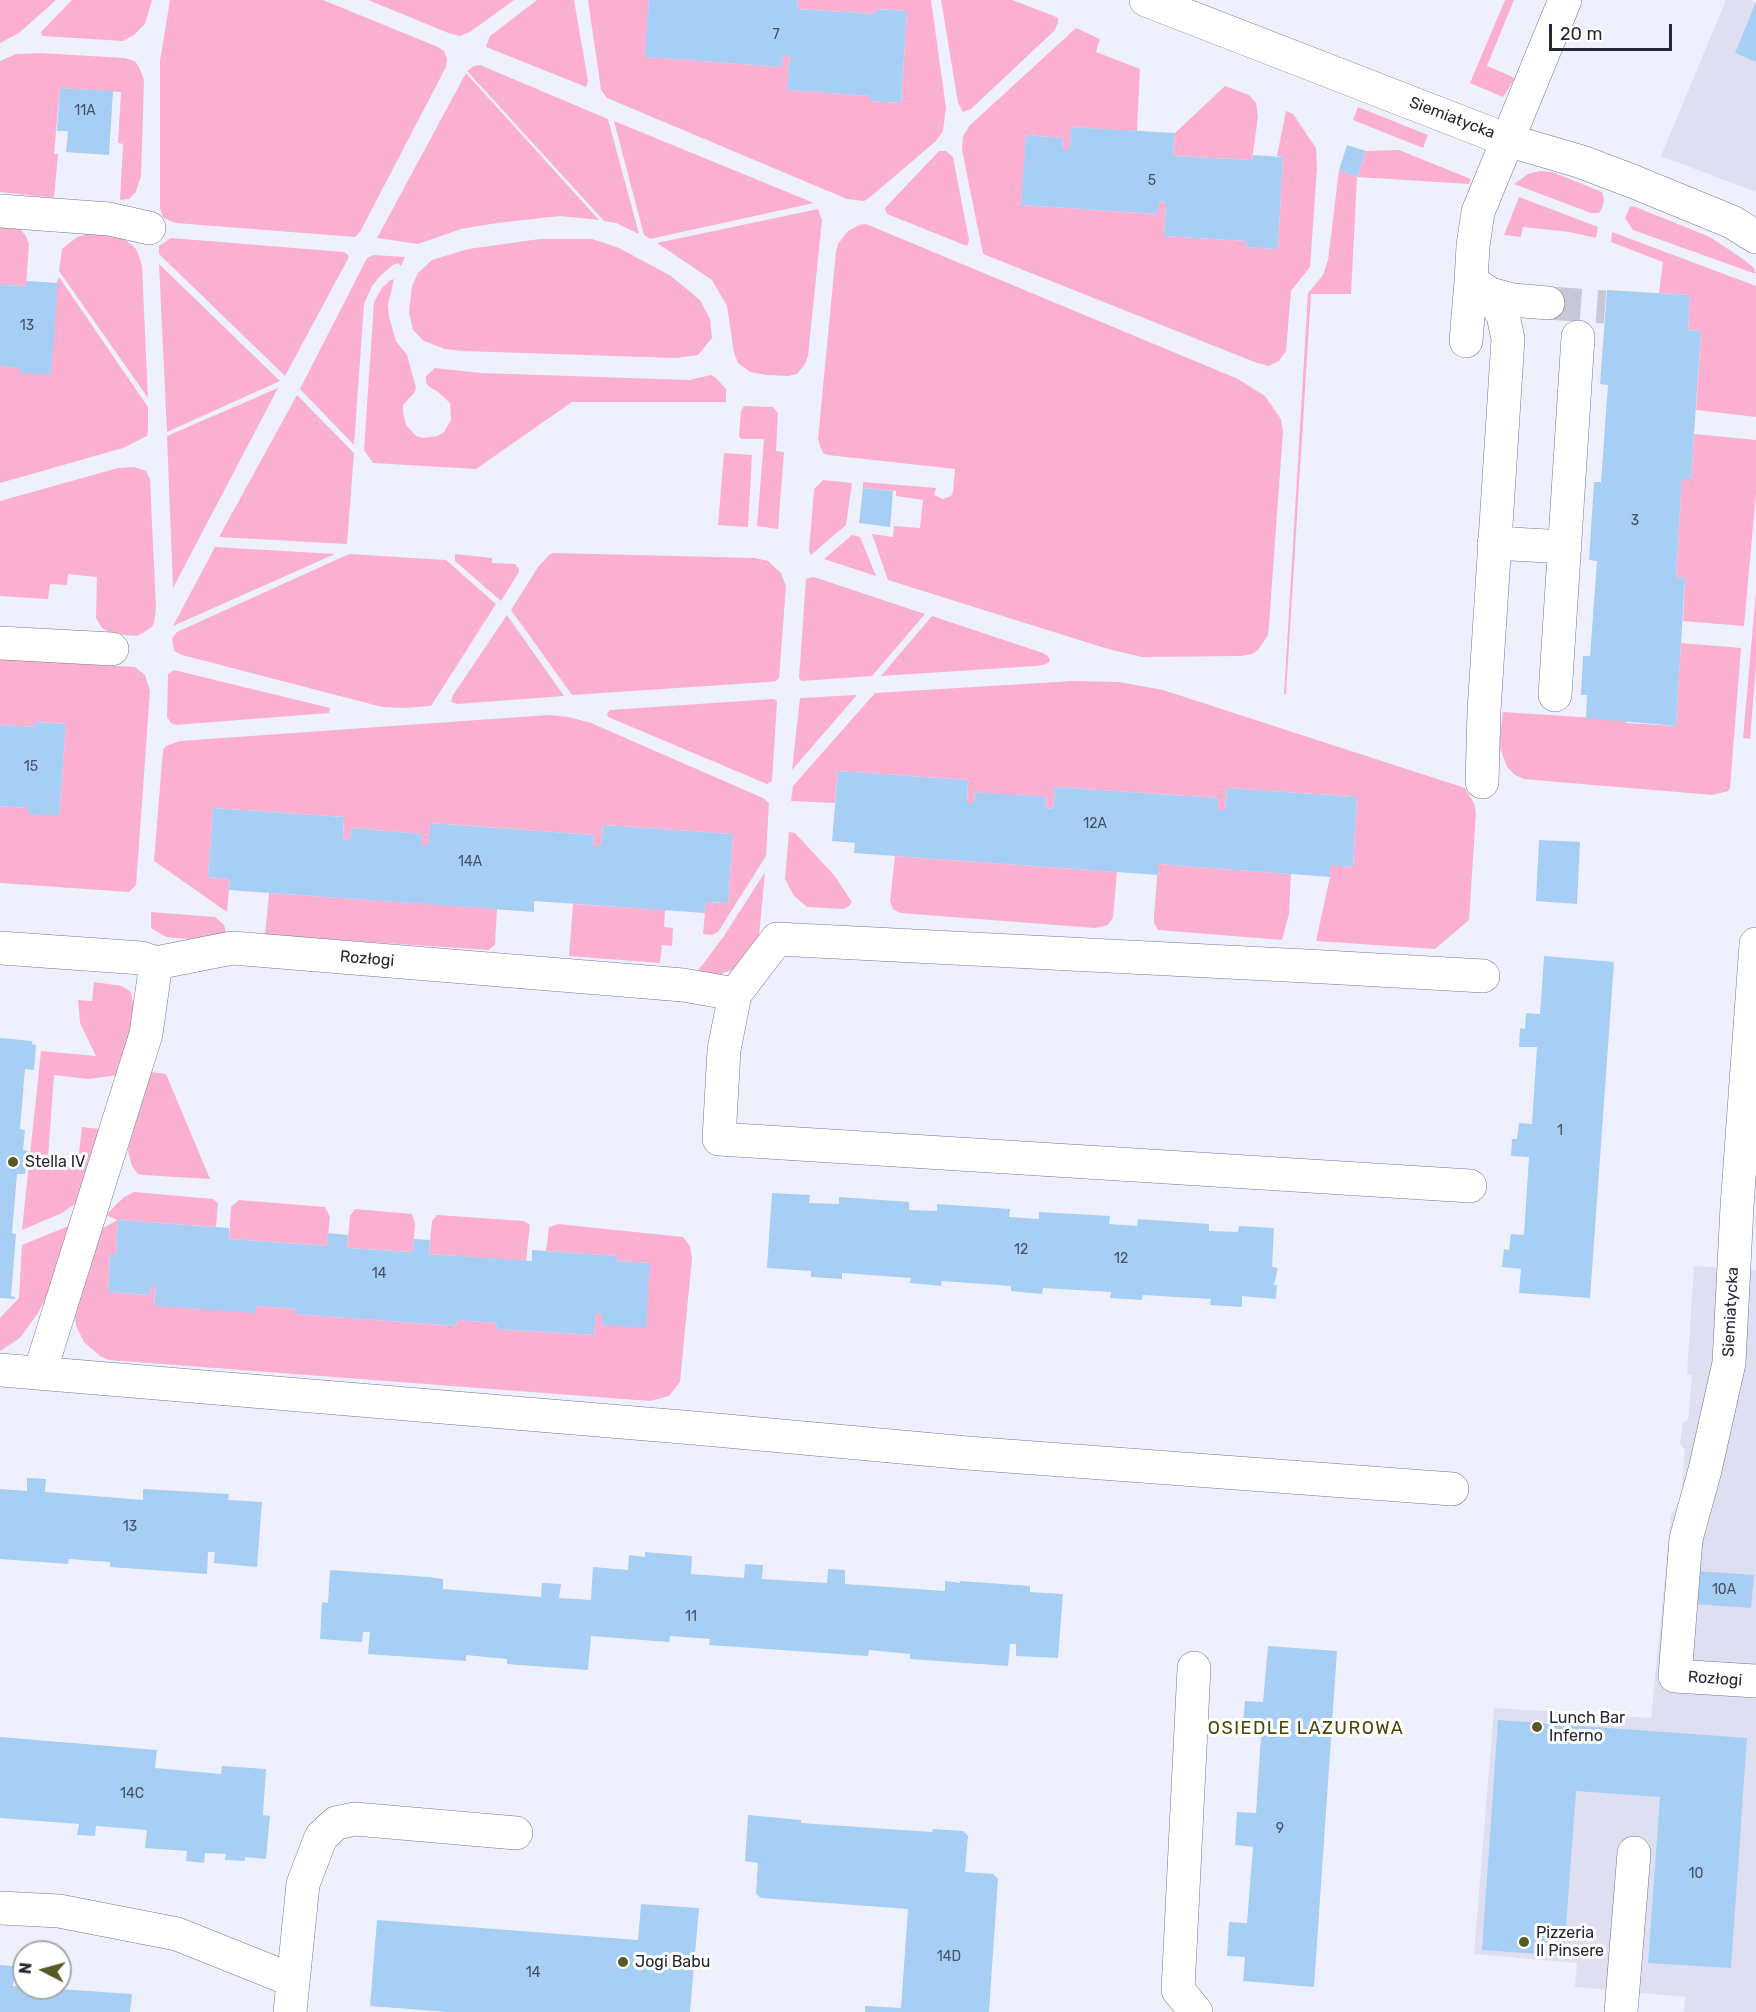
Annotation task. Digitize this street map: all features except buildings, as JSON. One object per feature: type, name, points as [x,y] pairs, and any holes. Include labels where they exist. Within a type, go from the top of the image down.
[{"type":"street","name":"Siemiatycka","points":[[1146,0],[1507,140],[1582,162],[1632,181],[1732,222],[1756,237]]},
{"type":"street","points":[[1466,341],[1480,288],[1478,212],[1565,0]]},
{"type":"street","points":[[0,211],[109,219],[149,228]]},
{"type":"street","points":[[1480,288],[1512,300],[1548,303]]},
{"type":"street","points":[[1480,288],[1503,315],[1508,339],[1484,711],[1482,782]]},
{"type":"street","points":[[1555,695],[1578,338]]},
{"type":"street","points":[[1494,543],[1565,547]]},
{"type":"street","points":[[0,643],[112,649]]},
{"type":"street","points":[[1470,1186],[719,1139],[724,1050],[735,994],[777,939],[1483,976]]},
{"type":"street","name":"Siemiatycka","points":[[1675,1676],[1686,1539],[1705,1470],[1742,1364],[1738,1195],[1756,944]]},
{"type":"street","name":"Rozłogi","points":[[0,948],[141,958],[156,963],[232,948],[683,985],[735,994]]},
{"type":"street","points":[[40,1372],[146,1034],[156,963]]},
{"type":"street","points":[[0,1370],[670,1425],[967,1453],[1452,1489]]},
{"type":"street","points":[[1194,1668],[1178,1990],[1196,2012]]},
{"type":"street","name":"Rozłogi","points":[[1675,1676],[1756,1682]]},
{"type":"street","points":[[0,1908],[59,1911],[177,1934],[291,1996],[303,1884],[321,1837],[336,1822],[355,1819],[516,1833]]},
{"type":"street","points":[[1621,2012],[1634,1853]]},
{"type":"shaded area","points":[[0,0],[56,0],[19,33],[0,43]]},
{"type":"shaded area","points":[[72,0],[152,0],[145,24],[134,35],[123,41],[42,36],[41,32]]},
{"type":"shaded area","points":[[170,0],[323,0],[444,51],[447,59],[446,67],[360,232],[355,237],[176,223],[163,218],[160,208],[160,61]]},
{"type":"shaded area","points":[[368,0],[514,0],[470,32],[460,36]]},
{"type":"shaded area","points":[[537,0],[574,0],[588,81],[586,87],[486,47],[490,36]]},
{"type":"shaded area","points":[[588,0],[649,0],[646,57],[782,67],[783,56],[790,56],[788,90],[870,96],[870,101],[901,103],[907,11],[877,9],[876,14],[797,9],[798,0],[931,0],[946,108],[943,131],[936,141],[869,198],[864,201],[847,199],[607,98],[601,90]]},
{"type":"shaded area","points":[[941,0],[1012,0],[1058,18],[1058,23],[1054,31],[971,109],[963,112],[958,103]]},
{"type":"shaded area","points":[[1505,0],[1514,0],[1487,66],[1515,78],[1503,97],[1470,83]]},
{"type":"shaded area","points":[[1726,0],[1756,2],[1756,192],[1661,156]]},
{"type":"shaded area","points":[[1076,28],[1100,39],[1096,52],[1140,69],[1137,131],[1071,127],[1070,149],[1062,149],[1063,138],[1026,135],[1022,205],[1157,214],[1159,202],[1166,203],[1164,236],[1246,241],[1247,247],[1278,249],[1283,157],[1277,156],[1286,111],[1293,114],[1316,148],[1317,169],[1310,267],[1291,291],[1286,351],[1279,361],[1269,366],[1257,363],[983,254],[962,150],[963,136],[970,125]]},
{"type":"shaded area","points":[[40,53],[124,58],[135,61],[140,69],[144,80],[141,176],[136,192],[129,199],[120,200],[123,144],[118,143],[121,92],[60,88],[54,154],[58,154],[54,198],[0,192],[0,61],[16,54]]},
{"type":"shaded area","points":[[480,65],[608,119],[639,234],[616,223],[604,221],[467,71]]},
{"type":"shaded area","points":[[466,73],[599,220],[560,216],[497,223],[461,229],[418,244],[377,238]]},
{"type":"shaded area","points":[[1225,86],[1249,95],[1256,103],[1258,117],[1252,160],[1173,156],[1175,133]]},
{"type":"shaded area","points":[[1358,107],[1428,135],[1423,148],[1353,120]]},
{"type":"shaded area","points":[[614,121],[814,203],[650,239],[644,235]]},
{"type":"shaded area","points":[[1399,150],[1471,179],[1469,184],[1357,177],[1366,151]]},
{"type":"shaded area","points":[[939,151],[946,151],[953,157],[969,240],[967,246],[887,214],[885,208]]},
{"type":"shaded area","points":[[1339,170],[1357,177],[1351,294],[1311,294],[1286,694],[1284,694],[1308,293],[1323,275],[1328,260]]},
{"type":"shaded area","points":[[1540,171],[1552,172],[1602,192],[1604,200],[1599,213],[1591,213],[1514,184],[1528,174]]},
{"type":"shaded area","points":[[1519,197],[1598,227],[1596,238],[1569,232],[1523,227],[1521,237],[1504,235]]},
{"type":"shaded area","points":[[1633,206],[1710,237],[1743,259],[1754,268],[1756,274],[1633,230],[1625,218],[1630,207]]},
{"type":"shaded area","points":[[818,209],[822,220],[808,356],[805,364],[797,374],[788,376],[750,372],[738,363],[734,353],[727,306],[712,280],[657,243]]},
{"type":"shaded area","points":[[866,224],[1238,379],[1265,396],[1281,419],[1283,431],[1268,635],[1258,650],[1241,656],[1142,657],[1108,649],[888,580],[872,534],[893,537],[894,526],[920,528],[923,500],[896,496],[896,491],[863,488],[863,482],[936,488],[934,495],[943,499],[951,496],[953,492],[955,469],[828,455],[823,453],[820,446],[818,439],[836,252],[838,244],[848,231]]},
{"type":"shaded area","points":[[0,225],[20,229],[26,236],[29,244],[26,286],[0,285]]},
{"type":"shaded area","points":[[1612,232],[1756,286],[1756,417],[1696,410],[1701,331],[1688,330],[1690,295],[1659,293],[1663,262],[1611,242]]},
{"type":"shaded area","points":[[87,234],[122,237],[136,249],[139,256],[142,266],[148,398],[59,271],[62,249],[77,237]]},
{"type":"shaded area","points":[[171,238],[344,252],[349,257],[285,376],[159,254],[159,246]]},
{"type":"shaded area","points":[[540,239],[592,239],[619,248],[671,276],[700,300],[710,319],[712,338],[698,355],[676,358],[463,351],[445,349],[424,341],[413,330],[409,312],[412,286],[418,273],[432,260],[468,249]]},
{"type":"shaded area","points":[[374,255],[405,257],[401,266],[398,263],[393,265],[381,275],[372,286],[364,304],[354,445],[300,389],[367,258]]},
{"type":"shaded area","points":[[159,264],[280,381],[167,432]]},
{"type":"shaded area","points":[[59,277],[148,407],[147,436],[123,448],[0,483],[0,366],[20,368],[19,373]]},
{"type":"shaded area","points":[[394,279],[388,305],[389,317],[396,341],[407,355],[416,388],[403,405],[403,412],[406,425],[416,436],[423,438],[437,436],[444,432],[451,420],[450,403],[426,382],[426,376],[435,368],[481,373],[689,380],[711,375],[726,389],[726,402],[572,402],[476,469],[373,463],[364,450],[374,302],[382,288]]},
{"type":"shaded area","points":[[278,388],[173,588],[167,436]]},
{"type":"shaded area","points":[[297,395],[354,453],[347,544],[219,537]]},
{"type":"shaded area","points":[[744,406],[773,407],[778,413],[776,451],[784,452],[778,529],[757,526],[764,439],[741,439],[739,436],[741,411]]},
{"type":"shaded area","points":[[1694,434],[1756,440],[1756,493],[1744,626],[1683,621],[1685,578],[1676,577],[1682,479],[1691,479]]},
{"type":"shaded area","points":[[724,453],[752,455],[748,527],[718,525]]},
{"type":"shaded area","points":[[134,467],[146,471],[150,479],[156,609],[152,627],[138,636],[112,634],[102,628],[96,618],[97,577],[68,574],[67,585],[50,584],[48,599],[0,596],[0,501],[118,468]]},
{"type":"shaded area","points":[[823,480],[852,483],[846,525],[811,555],[809,551],[814,489]]},
{"type":"shaded area","points":[[852,535],[860,537],[876,576],[824,559]]},
{"type":"shaded area","points":[[215,547],[335,554],[173,626]]},
{"type":"shaded area","points":[[349,554],[446,560],[496,604],[431,706],[382,707],[174,651],[172,638],[177,632]]},
{"type":"shaded area","points":[[455,554],[492,558],[492,563],[515,564],[519,572],[501,601],[455,561]]},
{"type":"shaded area","points":[[550,554],[755,558],[768,561],[781,573],[786,586],[779,678],[768,682],[572,695],[511,610],[538,567]]},
{"type":"shaded area","points":[[813,577],[925,614],[872,676],[802,681],[799,678],[806,579]]},
{"type":"shaded area","points":[[1756,592],[1756,666],[1750,739],[1743,738]]},
{"type":"shaded area","points":[[507,615],[564,696],[457,704],[451,702],[453,695]]},
{"type":"shaded area","points":[[932,616],[1043,653],[1050,661],[1036,666],[881,676]]},
{"type":"shaded area","points":[[1681,643],[1741,648],[1728,791],[1713,795],[1524,779],[1515,775],[1507,767],[1499,745],[1503,712],[1626,720],[1626,723],[1676,726]]},
{"type":"shaded area","points":[[0,659],[135,667],[145,675],[150,691],[136,885],[129,892],[0,883],[0,806],[28,808],[28,814],[59,815],[66,724],[35,722],[35,727],[0,725]]},
{"type":"shaded area","points":[[174,670],[330,708],[329,713],[175,725],[167,717],[168,674]]},
{"type":"shaded area","points":[[1073,681],[1119,682],[1163,690],[1465,788],[1474,803],[1476,813],[1469,920],[1435,949],[1316,941],[1330,877],[1330,865],[1353,867],[1357,797],[1227,788],[1225,810],[1218,810],[1218,798],[1055,787],[1053,809],[1045,808],[1047,798],[975,792],[974,803],[967,803],[968,780],[838,771],[835,803],[791,801],[793,786],[875,693]]},
{"type":"shaded area","points":[[857,695],[792,770],[800,698]]},
{"type":"shaded area","points":[[772,699],[777,702],[772,781],[767,784],[608,717],[607,714],[610,710]]},
{"type":"shaded area","points":[[548,715],[569,717],[591,723],[763,798],[769,803],[766,856],[718,932],[712,935],[703,934],[706,902],[728,903],[733,834],[603,825],[601,846],[593,846],[594,835],[431,823],[429,845],[421,845],[421,834],[351,828],[350,840],[343,839],[344,817],[213,808],[208,877],[230,879],[227,912],[154,861],[163,750],[166,746],[180,741]]},
{"type":"shaded area","points":[[789,832],[795,833],[834,875],[852,902],[848,907],[843,909],[807,907],[794,896],[785,879]]},
{"type":"shaded area","points":[[895,856],[1117,872],[1113,918],[1108,925],[1095,928],[900,913],[893,909],[890,901]]},
{"type":"shaded area","points":[[1158,864],[1291,874],[1289,914],[1282,940],[1158,930],[1154,917]]},
{"type":"shaded area","points":[[765,872],[759,936],[734,969],[718,975],[697,972],[724,936]]},
{"type":"shaded area","points":[[269,893],[497,909],[495,945],[488,950],[265,935]]},
{"type":"shaded area","points":[[573,904],[665,910],[664,927],[673,928],[672,946],[662,945],[660,963],[569,956]]},
{"type":"shaded area","points":[[151,912],[215,917],[224,925],[226,932],[223,936],[210,941],[166,937],[151,928]]},
{"type":"shaded area","points":[[94,982],[122,986],[131,992],[135,1015],[119,1075],[88,1079],[54,1075],[48,1157],[78,1161],[82,1127],[100,1129],[78,1202],[62,1213],[22,1230],[41,1051],[96,1056],[80,1023],[78,1000],[92,1001]]},
{"type":"shaded area","points":[[151,1072],[166,1074],[210,1179],[143,1175],[138,1174],[132,1166],[128,1151],[129,1144]]},
{"type":"shaded area","points":[[134,1192],[213,1199],[218,1203],[216,1227],[118,1220],[116,1255],[110,1254],[108,1292],[150,1295],[151,1286],[156,1286],[154,1305],[256,1306],[296,1309],[296,1314],[456,1326],[457,1320],[496,1323],[497,1329],[594,1335],[596,1313],[602,1314],[602,1325],[650,1263],[617,1261],[616,1256],[546,1251],[549,1227],[558,1224],[683,1237],[690,1246],[692,1258],[680,1382],[669,1396],[650,1401],[109,1360],[100,1356],[84,1342],[76,1326],[75,1317],[100,1230],[117,1220],[106,1215],[124,1197]]},
{"type":"shaded area","points":[[239,1200],[325,1207],[330,1217],[327,1246],[229,1239],[231,1207]]},
{"type":"shaded area","points":[[355,1209],[412,1214],[415,1224],[413,1252],[347,1248],[350,1216]]},
{"type":"shaded area","points":[[437,1215],[524,1221],[530,1225],[526,1261],[429,1254],[432,1221]]},
{"type":"shaded area","points":[[71,1225],[46,1298],[38,1313],[20,1338],[0,1351],[0,1318],[19,1298],[22,1245]]},
{"type":"shaded area","points":[[1694,1266],[1756,1270],[1756,2012],[1684,2012],[1685,1997],[1575,1987],[1577,1963],[1474,1954],[1494,1708],[1651,1718],[1671,1515],[1681,1499],[1685,1451],[1680,1443],[1683,1422],[1688,1420],[1692,1375],[1687,1374]]},
{"type":"tunnel","points":[[1548,303],[1605,307]]},
{"type":"place","name":"Stella IV","points":[[13,1162]]},
{"type":"place","name":"Lunch Bar Inferno","points":[[1537,1727]]},
{"type":"place","name":"Pizzeria Il Pinsere","points":[[1524,1942]]},
{"type":"place","name":"Jogi Babu","points":[[623,1962]]},
{"type":"district","name":"OSIEDLE LAZUROWA","points":[[1306,1729]]}]
